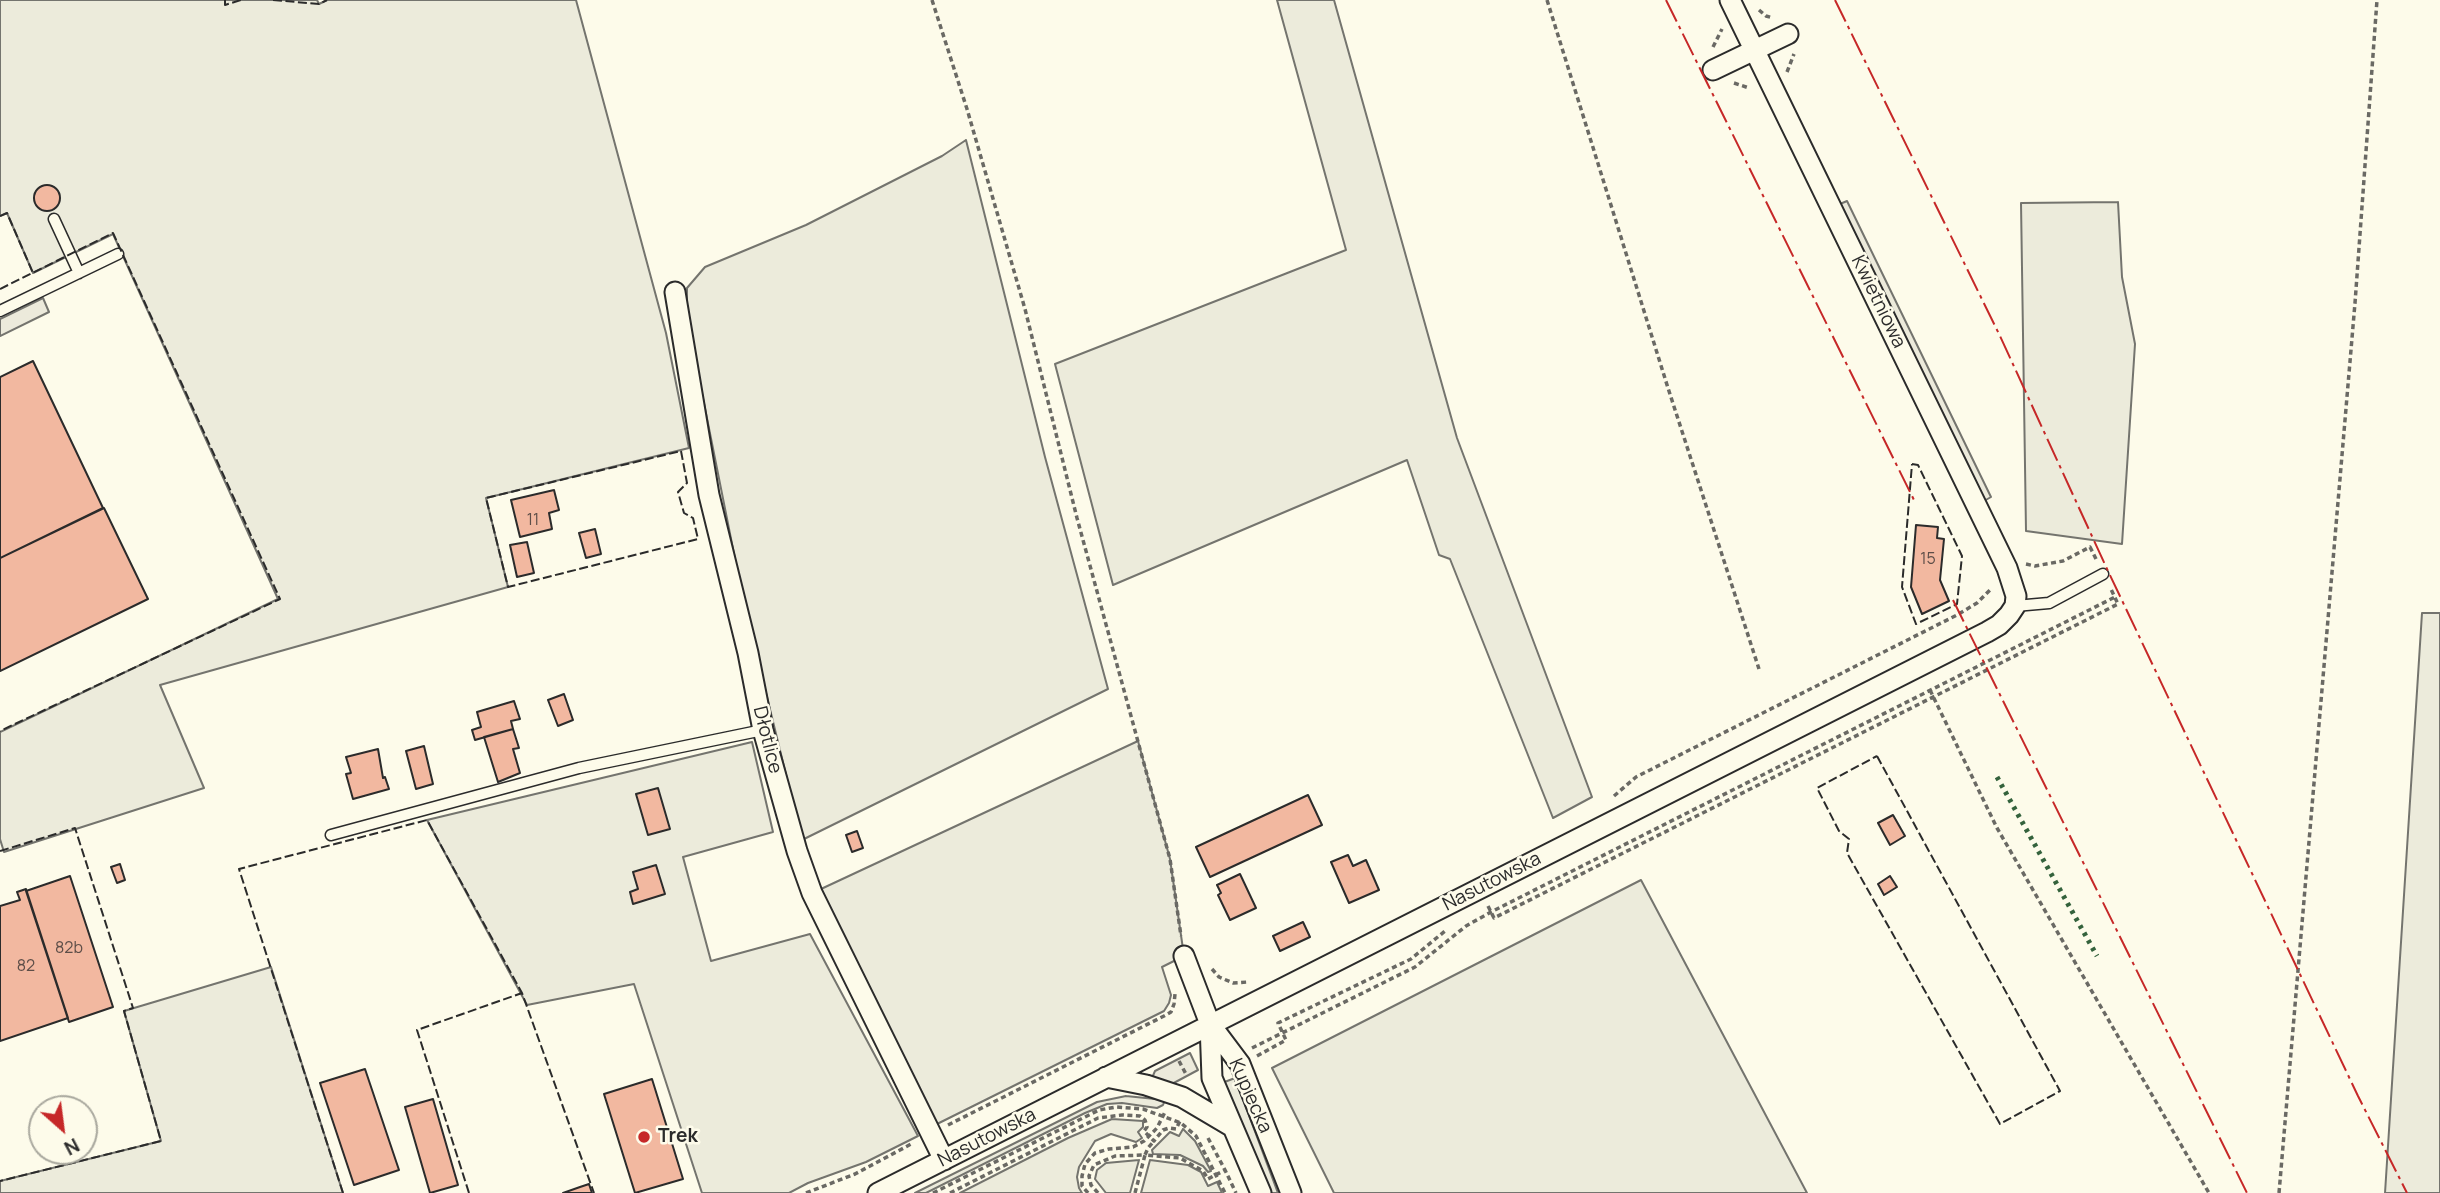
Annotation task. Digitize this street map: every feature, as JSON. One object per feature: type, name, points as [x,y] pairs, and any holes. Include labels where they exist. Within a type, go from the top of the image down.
[{"type":"street","name":"Kwietniowa","points":[[1730,0],[2007,568],[2016,596],[2015,606]]},
{"type":"street","points":[[1713,70],[1788,34]]},
{"type":"street","name":"Dłotlice","points":[[674,292],[709,495],[748,653],[763,730],[797,851],[812,892],[944,1160]]},
{"type":"street","name":"Nasutowska","points":[[878,1193],[1986,632],[1999,625],[2015,606]]},
{"type":"street","points":[[1184,956],[1210,1024]]},
{"type":"street","name":"Kupiecka","points":[[1210,1024],[1235,1057],[1291,1193]]},
{"type":"street","name":"Kupiecka","points":[[1210,1024],[1210,1069],[1231,1126],[1261,1193]]},
{"type":"street","name":"Kupiecka","points":[[1106,1077],[1173,1093],[1231,1126]]},
{"type":"lane","points":[[54,219],[79,273]]},
{"type":"lane","points":[[0,311],[118,254]]},
{"type":"lane","points":[[2015,606],[2049,603],[2104,574]]},
{"type":"lane","points":[[331,835],[579,768],[763,730]]},
{"type":"path","points":[[932,0],[967,109],[1025,309],[1077,517],[1170,859],[1184,956]]},
{"type":"path","points":[[1547,0],[1759,669]]},
{"type":"path","points":[[2279,1193],[2355,303],[2377,0]]},
{"type":"path","points":[[1611,799],[1636,777],[1967,609],[1977,603],[1995,584]]},
{"type":"path","points":[[1235,1057],[1415,967],[1466,926],[1491,912],[2115,597]]},
{"type":"path","points":[[1930,690],[1997,828],[2208,1193]]},
{"type":"path","points":[[1208,960],[1219,977],[1233,983],[1247,982],[1255,978]]},
{"type":"path","points":[[806,1193],[855,1174],[1157,1020],[1171,1012],[1174,989]]},
{"type":"path","points":[[1272,1012],[1278,1023]]},
{"type":"path","points":[[1157,1020],[1162,1028]]},
{"type":"path","points":[[1178,1059],[1187,1076]]},
{"type":"path","points":[[1088,1193],[1083,1186],[1085,1164],[1095,1153],[1133,1147],[1144,1142],[1152,1135],[1173,1093]]},
{"type":"path","points":[[933,1193],[1099,1110],[1116,1107],[1143,1109],[1181,1123],[1196,1136],[1225,1193]]},
{"type":"path","points":[[1207,1135],[1236,1193]]},
{"type":"path","points":[[1135,1193],[1145,1155],[1154,1141]]},
{"type":"path","points":[[1098,1193],[1091,1185],[1089,1175],[1094,1166],[1115,1156],[1180,1158],[1203,1171],[1208,1179],[1225,1170]]},
{"type":"shaded area","points":[[0,0],[317,0],[319,4],[327,0],[576,0],[666,333],[689,448],[486,498],[508,587],[160,685],[204,788],[4,852],[0,839],[0,732],[278,599],[113,234],[33,273],[7,213],[0,216]]},
{"type":"shaded area","points":[[1277,0],[1334,0],[1457,438],[1592,797],[1553,818],[1450,559],[1439,555],[1407,460],[1113,585],[1055,364],[1346,250]]},
{"type":"shaded area","points":[[966,140],[1045,457],[1108,689],[802,840],[743,599],[687,318],[687,288],[705,267],[806,225],[942,156]]},
{"type":"shaded area","points":[[1847,201],[1991,497],[1984,501],[1840,204]]},
{"type":"shaded area","points":[[2118,202],[2122,277],[2135,344],[2122,544],[2026,531],[2021,203]]},
{"type":"shaded area","points":[[43,298],[49,312],[0,336],[0,319]]},
{"type":"shaded area","points":[[2422,613],[2440,613],[2440,1193],[2385,1193]]},
{"type":"shaded area","points":[[1138,741],[1170,859],[1184,956],[1162,967],[1171,995],[1169,1003],[1164,1011],[929,1128],[821,889]]},
{"type":"shaded area","points":[[752,742],[773,832],[683,857],[711,961],[810,934],[918,1136],[866,1162],[808,1183],[789,1193],[702,1193],[634,984],[527,1005],[427,820]]},
{"type":"shaded area","points":[[1641,880],[1807,1193],[1334,1193],[1272,1068]]},
{"type":"shaded area","points":[[271,967],[343,1193],[0,1193],[0,1181],[64,1165],[98,1165],[98,1157],[161,1141],[124,1011]]},
{"type":"shaded area","points":[[1190,1053],[1198,1070],[1170,1085],[1152,1078],[1155,1071]]},
{"type":"shaded area","points":[[1235,1078],[1278,1193],[1270,1193],[1222,1083]]},
{"type":"shaded area","points":[[1126,1096],[1165,1100],[1163,1105],[1157,1108],[1122,1103],[1107,1104],[926,1193],[915,1193],[1097,1102]]},
{"type":"shaded area","points":[[1112,1119],[1143,1121],[1143,1127],[1138,1132],[1142,1138],[1136,1142],[1111,1134],[1095,1141],[1079,1167],[1077,1177],[1082,1193],[960,1193],[1068,1138]]},
{"type":"shaded area","points":[[1183,1129],[1195,1141],[1211,1171],[1208,1172],[1203,1166],[1180,1155],[1153,1154],[1152,1150],[1170,1132],[1179,1136]]},
{"type":"shaded area","points":[[1139,1160],[1130,1193],[1106,1193],[1095,1179],[1097,1170],[1106,1163]]},
{"type":"shaded area","points":[[1150,1160],[1188,1165],[1201,1172],[1208,1186],[1217,1182],[1222,1193],[1141,1193]]},
{"type":"building","points":[[47,185],[56,189],[60,198],[56,207],[47,211],[38,207],[34,198],[38,189]]},
{"type":"building","points":[[33,361],[103,508],[0,558],[0,377]]},
{"type":"building","points":[[554,490],[559,510],[549,513],[552,529],[520,537],[511,500]]},
{"type":"building","points":[[104,508],[148,599],[0,671],[0,558]]},
{"type":"building","points":[[1916,525],[1938,527],[1937,538],[1944,539],[1940,580],[1949,601],[1922,614],[1911,587]]},
{"type":"building","points":[[595,529],[601,554],[586,558],[579,533]]},
{"type":"building","points":[[527,542],[534,573],[517,577],[510,545]]},
{"type":"building","points":[[564,694],[573,720],[558,726],[548,700]]},
{"type":"building","points":[[514,701],[520,719],[511,721],[513,729],[475,740],[472,730],[481,727],[477,712]]},
{"type":"building","points":[[513,729],[519,748],[513,749],[520,773],[498,782],[484,737]]},
{"type":"building","points":[[424,746],[433,784],[416,789],[406,751]]},
{"type":"building","points":[[378,749],[383,778],[385,777],[389,789],[353,799],[346,774],[351,773],[346,757]]},
{"type":"building","points":[[658,788],[670,829],[648,835],[636,794]]},
{"type":"building","points":[[1308,795],[1322,825],[1210,877],[1196,847]]},
{"type":"building","points":[[1893,815],[1905,836],[1890,845],[1878,823]]},
{"type":"building","points":[[857,831],[863,848],[852,852],[846,835]]},
{"type":"building","points":[[1348,855],[1353,866],[1366,860],[1379,890],[1349,903],[1331,862]]},
{"type":"building","points":[[120,864],[125,880],[117,883],[111,867]]},
{"type":"building","points":[[656,865],[665,894],[633,904],[630,892],[638,889],[633,872]]},
{"type":"building","points":[[1240,874],[1256,908],[1230,920],[1218,895],[1221,893],[1217,885]]},
{"type":"building","points":[[70,876],[113,1007],[69,1022],[26,891]]},
{"type":"building","points":[[1890,876],[1897,887],[1884,895],[1878,884]]},
{"type":"building","points":[[26,889],[68,1018],[0,1041],[0,906],[20,900],[17,892]]},
{"type":"building","points":[[1303,922],[1310,937],[1280,951],[1273,936]]},
{"type":"building","points":[[365,1069],[399,1170],[354,1185],[320,1083]]},
{"type":"building","name":"Trek","points":[[652,1079],[683,1179],[635,1193],[604,1094]]},
{"type":"building","points":[[433,1099],[458,1185],[430,1193],[405,1107]]},
{"type":"building","points":[[589,1184],[592,1193],[563,1193],[580,1187]]},
{"type":"hedge","points":[[1997,777],[2097,956]]},
{"type":"fence","points":[[225,0],[225,5],[241,0]]},
{"type":"fence","points":[[273,0],[319,4],[327,0]]},
{"type":"fence","points":[[0,216],[7,213],[33,273]]},
{"type":"fence","points":[[0,289],[113,233],[280,599],[0,731]]},
{"type":"fence","points":[[681,451],[687,483],[678,492],[684,513],[693,518],[698,539],[508,587],[486,498],[681,451]]},
{"type":"fence","points":[[1912,464],[1918,465],[1962,556],[1957,604],[1916,624],[1902,587],[1912,464]]},
{"type":"fence","points":[[1877,756],[2060,1091],[2000,1124],[1847,853],[1849,839],[1839,831],[1817,788],[1877,756]]},
{"type":"fence","points":[[343,1193],[239,869],[427,820],[522,993],[594,1193]]},
{"type":"fence","points":[[0,851],[75,828],[133,1008],[124,1011],[161,1141],[0,1181]]},
{"type":"fence","points":[[469,1193],[417,1030],[522,993]]},
{"type":"power","points":[[1666,0],[1914,500]]},
{"type":"power","points":[[1835,0],[2000,336],[2108,571],[2358,1096],[2407,1193]]},
{"type":"power","points":[[1953,600],[2247,1193]]},
{"type":"place","name":"Trek","points":[[644,1137]]}]
